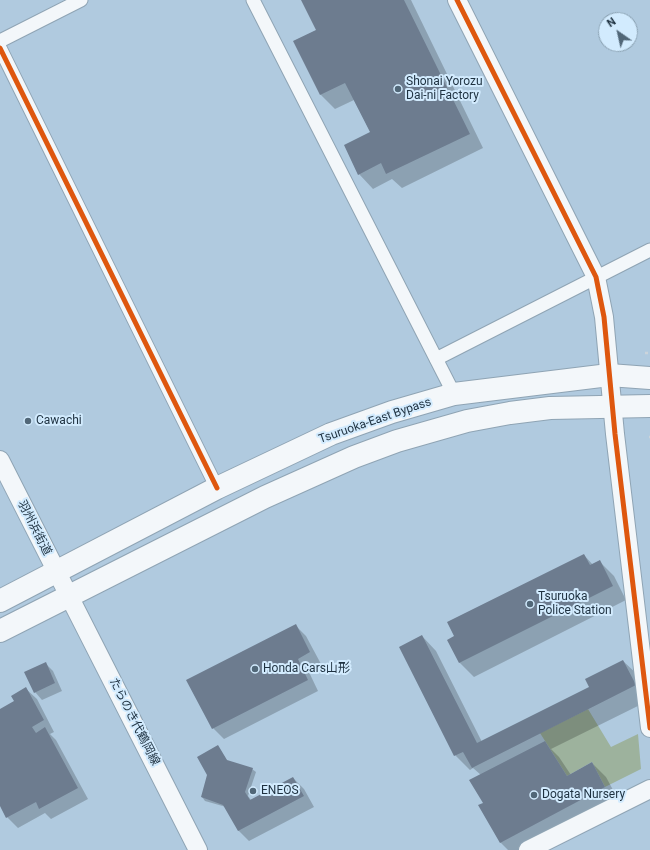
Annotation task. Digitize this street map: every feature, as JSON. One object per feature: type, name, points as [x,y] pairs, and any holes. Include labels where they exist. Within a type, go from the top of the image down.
[{"type":"highway","name":"Tsuruoka-East Bypass","points":[[0,601],[217,488],[331,434],[392,412],[454,394],[609,375],[650,378]]},
{"type":"highway","points":[[0,630],[265,497],[354,457],[397,441],[467,422],[510,413],[550,408],[650,406]]},
{"type":"street","points":[[0,41],[81,0]]},
{"type":"street","points":[[253,0],[454,394]]},
{"type":"street","points":[[457,0],[596,277],[604,317],[612,407],[650,728]]},
{"type":"street","points":[[0,48],[217,488]]},
{"type":"street","points":[[436,359],[650,250]]},
{"type":"street","name":"羽州浜街道","points":[[0,460],[69,595]]},
{"type":"street","name":"たらのき代鶴岡線","points":[[69,595],[198,850]]},
{"type":"street","points":[[528,850],[650,789]]},
{"type":"path","points":[[645,353],[650,353]]},
{"type":"green space","points":[[588,709],[611,747],[638,734],[641,769],[605,787],[592,762],[567,776],[540,733]]},
{"type":"building","name":"Shonai Yorozu Dai-ni Factory","points":[[301,0],[404,0],[470,134],[386,174],[381,163],[358,175],[344,145],[370,132],[345,83],[320,95],[293,41],[316,30]]},
{"type":"building","name":"Tsuruoka Police Station","points":[[584,554],[590,565],[600,560],[613,586],[459,663],[447,640],[454,636],[447,622]]},
{"type":"building","name":"Honda Cars山形","points":[[296,624],[310,652],[298,659],[308,680],[212,729],[186,680]]},
{"type":"building","points":[[422,635],[477,743],[589,687],[585,679],[623,660],[636,685],[472,768],[463,752],[454,756],[399,647]]},
{"type":"building","points":[[46,662],[55,683],[34,693],[24,672]]},
{"type":"building","points":[[26,687],[44,720],[32,727],[36,733],[45,727],[78,788],[39,809],[36,802],[6,818],[0,806],[0,709],[14,701],[11,696]]},
{"type":"building","name":"Dogata Nursery","points":[[545,741],[567,776],[592,762],[605,787],[500,843],[478,805],[483,803],[469,780]]},
{"type":"building","points":[[218,745],[227,760],[253,768],[245,792],[250,800],[293,777],[304,796],[238,831],[223,805],[201,797],[207,775],[197,757]]},
{"type":"cycle path","points":[[457,0],[596,277],[604,317],[615,434],[650,728]]},
{"type":"cycle path","points":[[0,48],[217,488]]},
{"type":"place","name":"Shonai Yorozu Dai-ni Factory","points":[[398,89]]},
{"type":"place","name":"Cawachi","points":[[28,421]]},
{"type":"place","name":"Tsuruoka Police Station","points":[[530,604]]},
{"type":"place","name":"Honda Cars山形","points":[[255,669]]},
{"type":"place","name":"ENEOS","points":[[253,791]]},
{"type":"place","name":"Dogata Nursery","points":[[534,795]]}]
